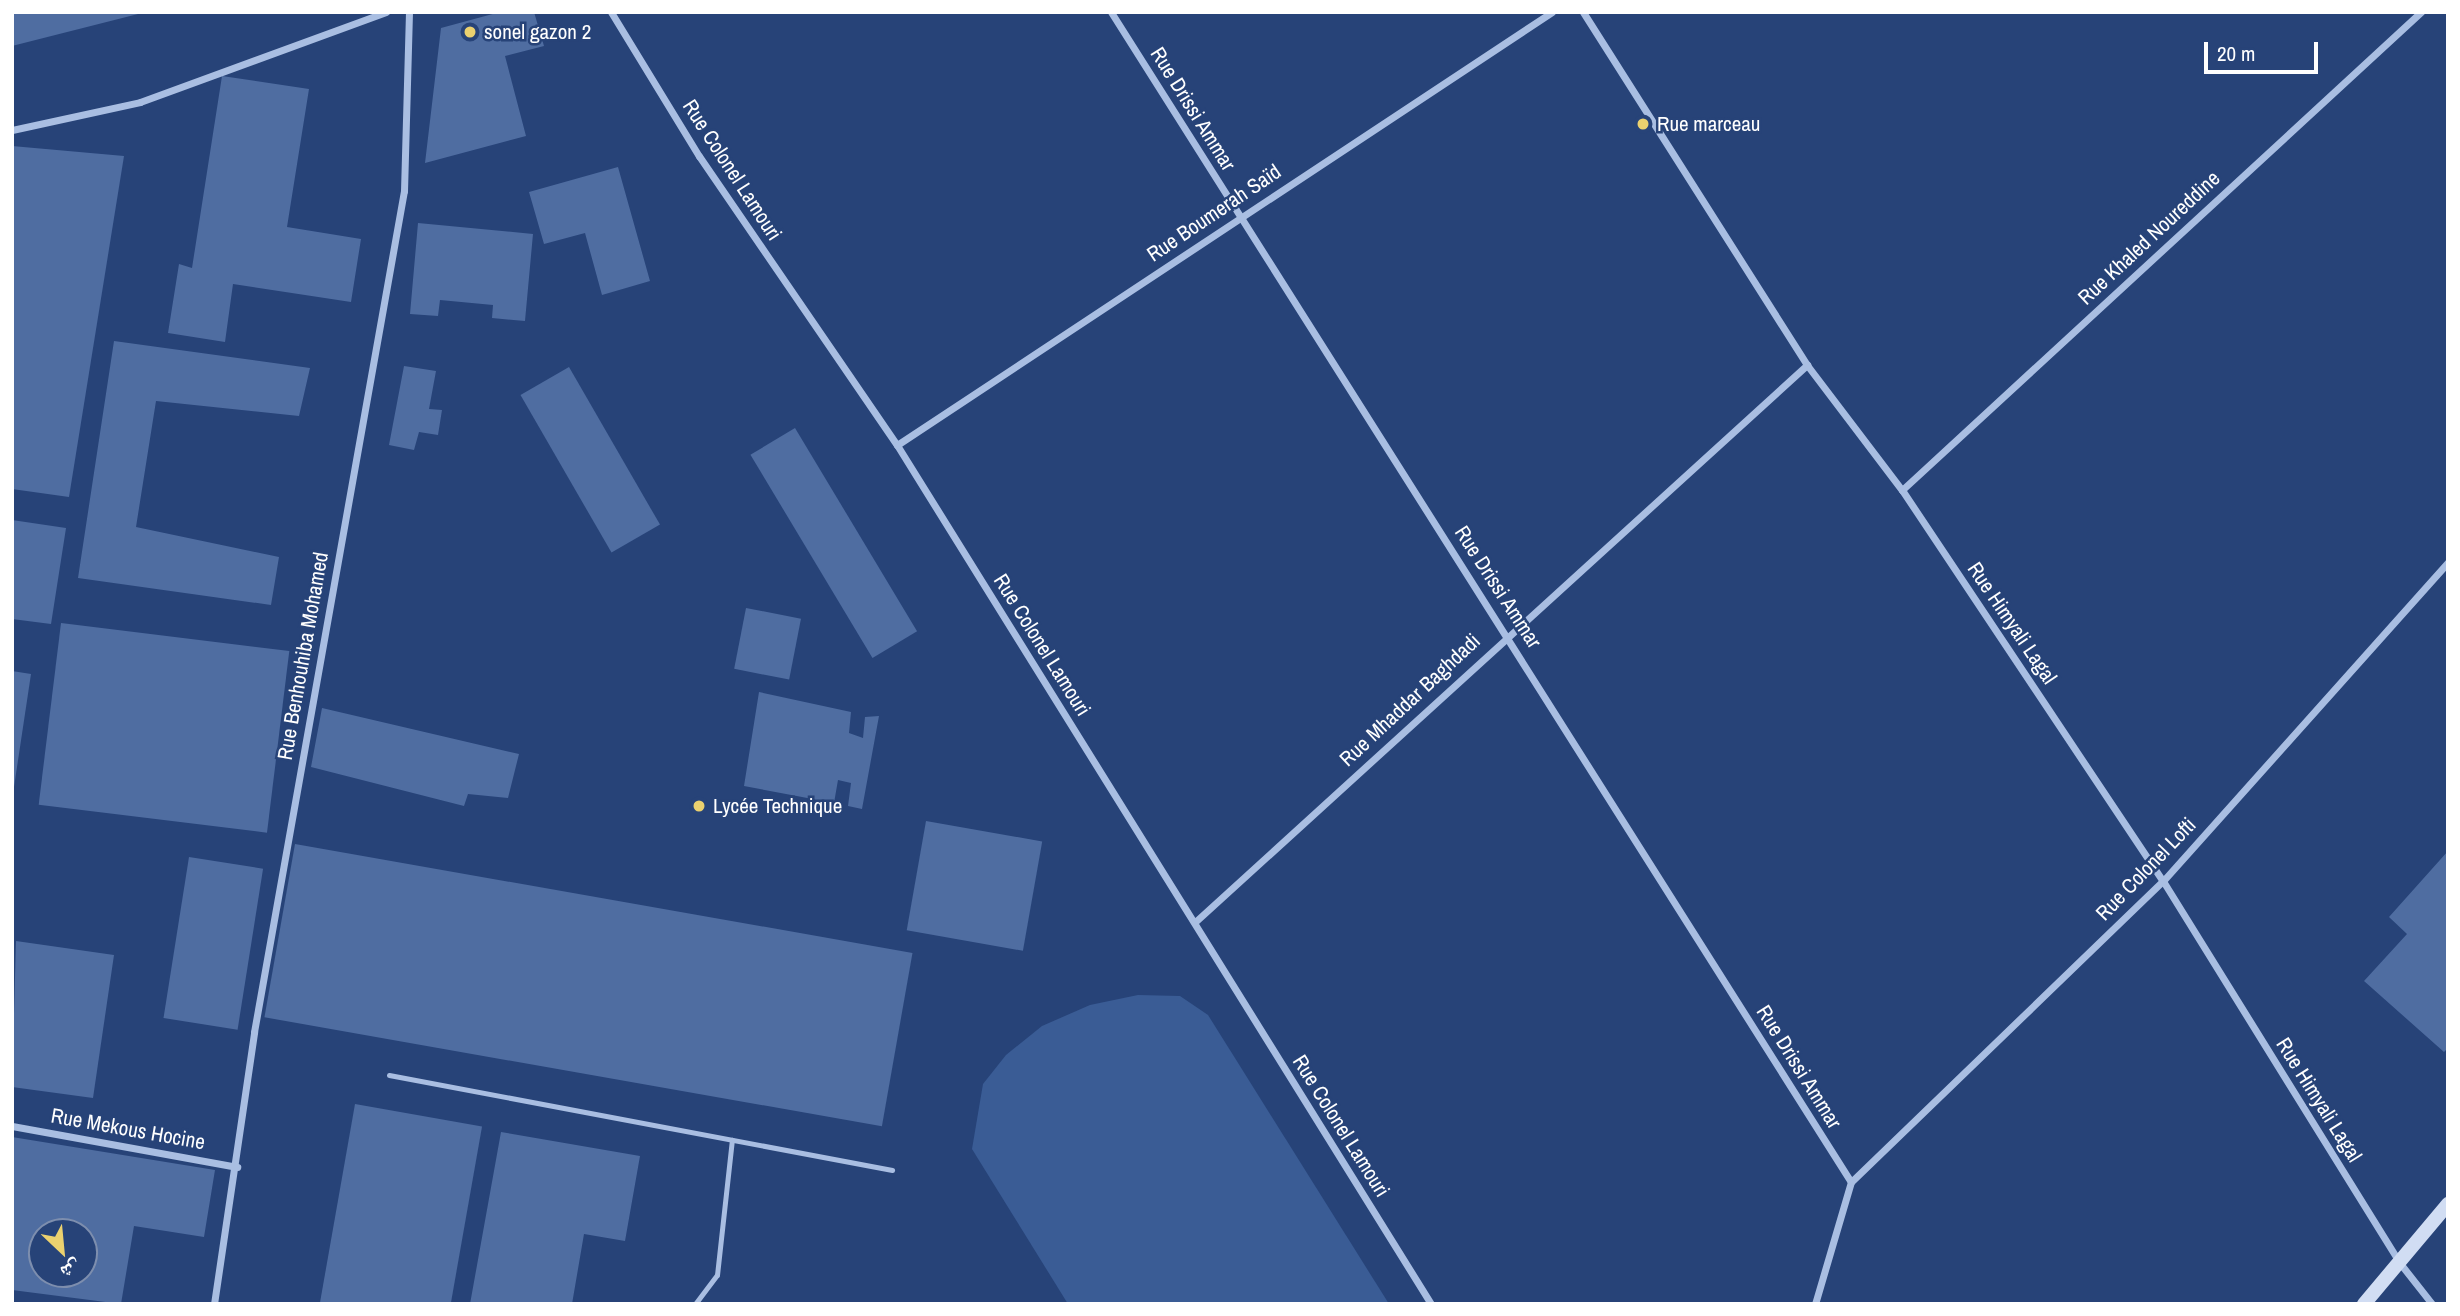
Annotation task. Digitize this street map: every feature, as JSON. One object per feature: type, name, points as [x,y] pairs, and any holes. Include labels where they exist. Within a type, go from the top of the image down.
[{"type":"street","points":[[12,130],[140,102],[386,12]]},
{"type":"street","name":"Rue Benhouhiba Mohamed","points":[[214,1304],[237,1167],[257,1018],[404,191],[409,12]]},
{"type":"street","name":"Rue Colonel Lamouri","points":[[611,12],[699,156],[897,445],[1431,1304]]},
{"type":"street","name":"Rue Drissi Ammar","points":[[1111,12],[1508,634],[1851,1182]]},
{"type":"street","name":"Rue Boumerah Saïd","points":[[897,445],[1552,12]]},
{"type":"street","name":"Rue Himyali Lagal","points":[[1583,12],[1807,365],[1902,490],[2163,881],[2399,1262],[2432,1304]]},
{"type":"street","name":"Rue Khaled Noureddine","points":[[1902,490],[2421,12]]},
{"type":"street","name":"Rue Mhaddar Baghdadi","points":[[1195,922],[1508,634],[1807,365]]},
{"type":"street","name":"Rue Colonel Lofti","points":[[1851,1182],[2163,881],[2448,562]]},
{"type":"street","name":"Rue Mekous Hocine","points":[[12,1126],[237,1167]]},
{"type":"street","points":[[1815,1304],[1851,1182]]},
{"type":"street","points":[[2364,1304],[2448,1204]]},
{"type":"lane","points":[[389,1075],[892,1170]]},
{"type":"lane","points":[[695,1304],[717,1275],[732,1140]]},
{"type":"shaded area","points":[[1138,995],[1180,996],[1208,1015],[1389,1304],[1068,1304],[972,1149],[983,1084],[1006,1055],[1042,1026],[1090,1005]]},
{"type":"building","points":[[12,12],[141,12],[142,13],[12,46]]},
{"type":"building","points":[[500,12],[534,12],[544,46],[505,56],[526,136],[425,163],[441,28]]},
{"type":"building","points":[[222,76],[309,89],[287,227],[361,239],[351,302],[233,284],[225,342],[168,333],[179,264],[192,268]]},
{"type":"building","points":[[12,146],[124,156],[69,497],[12,489]]},
{"type":"building","points":[[618,167],[650,281],[602,295],[585,233],[544,244],[529,192]]},
{"type":"building","points":[[418,223],[533,234],[525,321],[492,318],[493,305],[440,300],[438,316],[410,314]]},
{"type":"building","points":[[114,341],[310,368],[299,416],[156,401],[136,527],[279,557],[271,605],[78,578]]},
{"type":"building","points":[[404,366],[436,371],[429,409],[442,410],[438,435],[419,432],[414,450],[389,445]]},
{"type":"building","points":[[569,367],[660,525],[612,553],[521,395]]},
{"type":"building","points":[[795,428],[917,631],[872,658],[750,455]]},
{"type":"building","points":[[12,520],[66,528],[51,624],[12,619]]},
{"type":"building","points":[[746,608],[801,619],[789,680],[734,669]]},
{"type":"building","points":[[61,623],[289,651],[267,833],[39,805]]},
{"type":"building","points":[[12,671],[31,674],[14,787],[12,787]]},
{"type":"building","points":[[759,692],[851,712],[849,733],[863,738],[865,717],[879,716],[862,809],[848,806],[851,783],[838,780],[834,803],[744,786]]},
{"type":"building","points":[[322,708],[519,754],[508,798],[468,794],[464,806],[311,767]]},
{"type":"building","points":[[926,821],[1042,841],[1023,951],[907,930]]},
{"type":"building","points":[[295,844],[912,953],[882,1126],[264,1017]]},
{"type":"building","points":[[2448,851],[2448,1048],[2444,1052],[2364,981],[2407,934],[2389,917]]},
{"type":"building","points":[[189,857],[263,869],[238,1030],[164,1018]]},
{"type":"building","points":[[16,941],[114,955],[93,1098],[12,1087]]},
{"type":"building","points":[[355,1104],[482,1126],[451,1304],[320,1304]]},
{"type":"building","points":[[501,1132],[640,1156],[625,1241],[584,1234],[572,1304],[470,1304]]},
{"type":"building","points":[[12,1137],[215,1170],[204,1237],[134,1226],[121,1304],[12,1290]]},
{"type":"place","name":"sonel gazon 2","points":[[470,32]]},
{"type":"place","name":"Rue marceau","points":[[1643,124]]},
{"type":"place","name":"Lycée Technique","points":[[699,806]]}]
